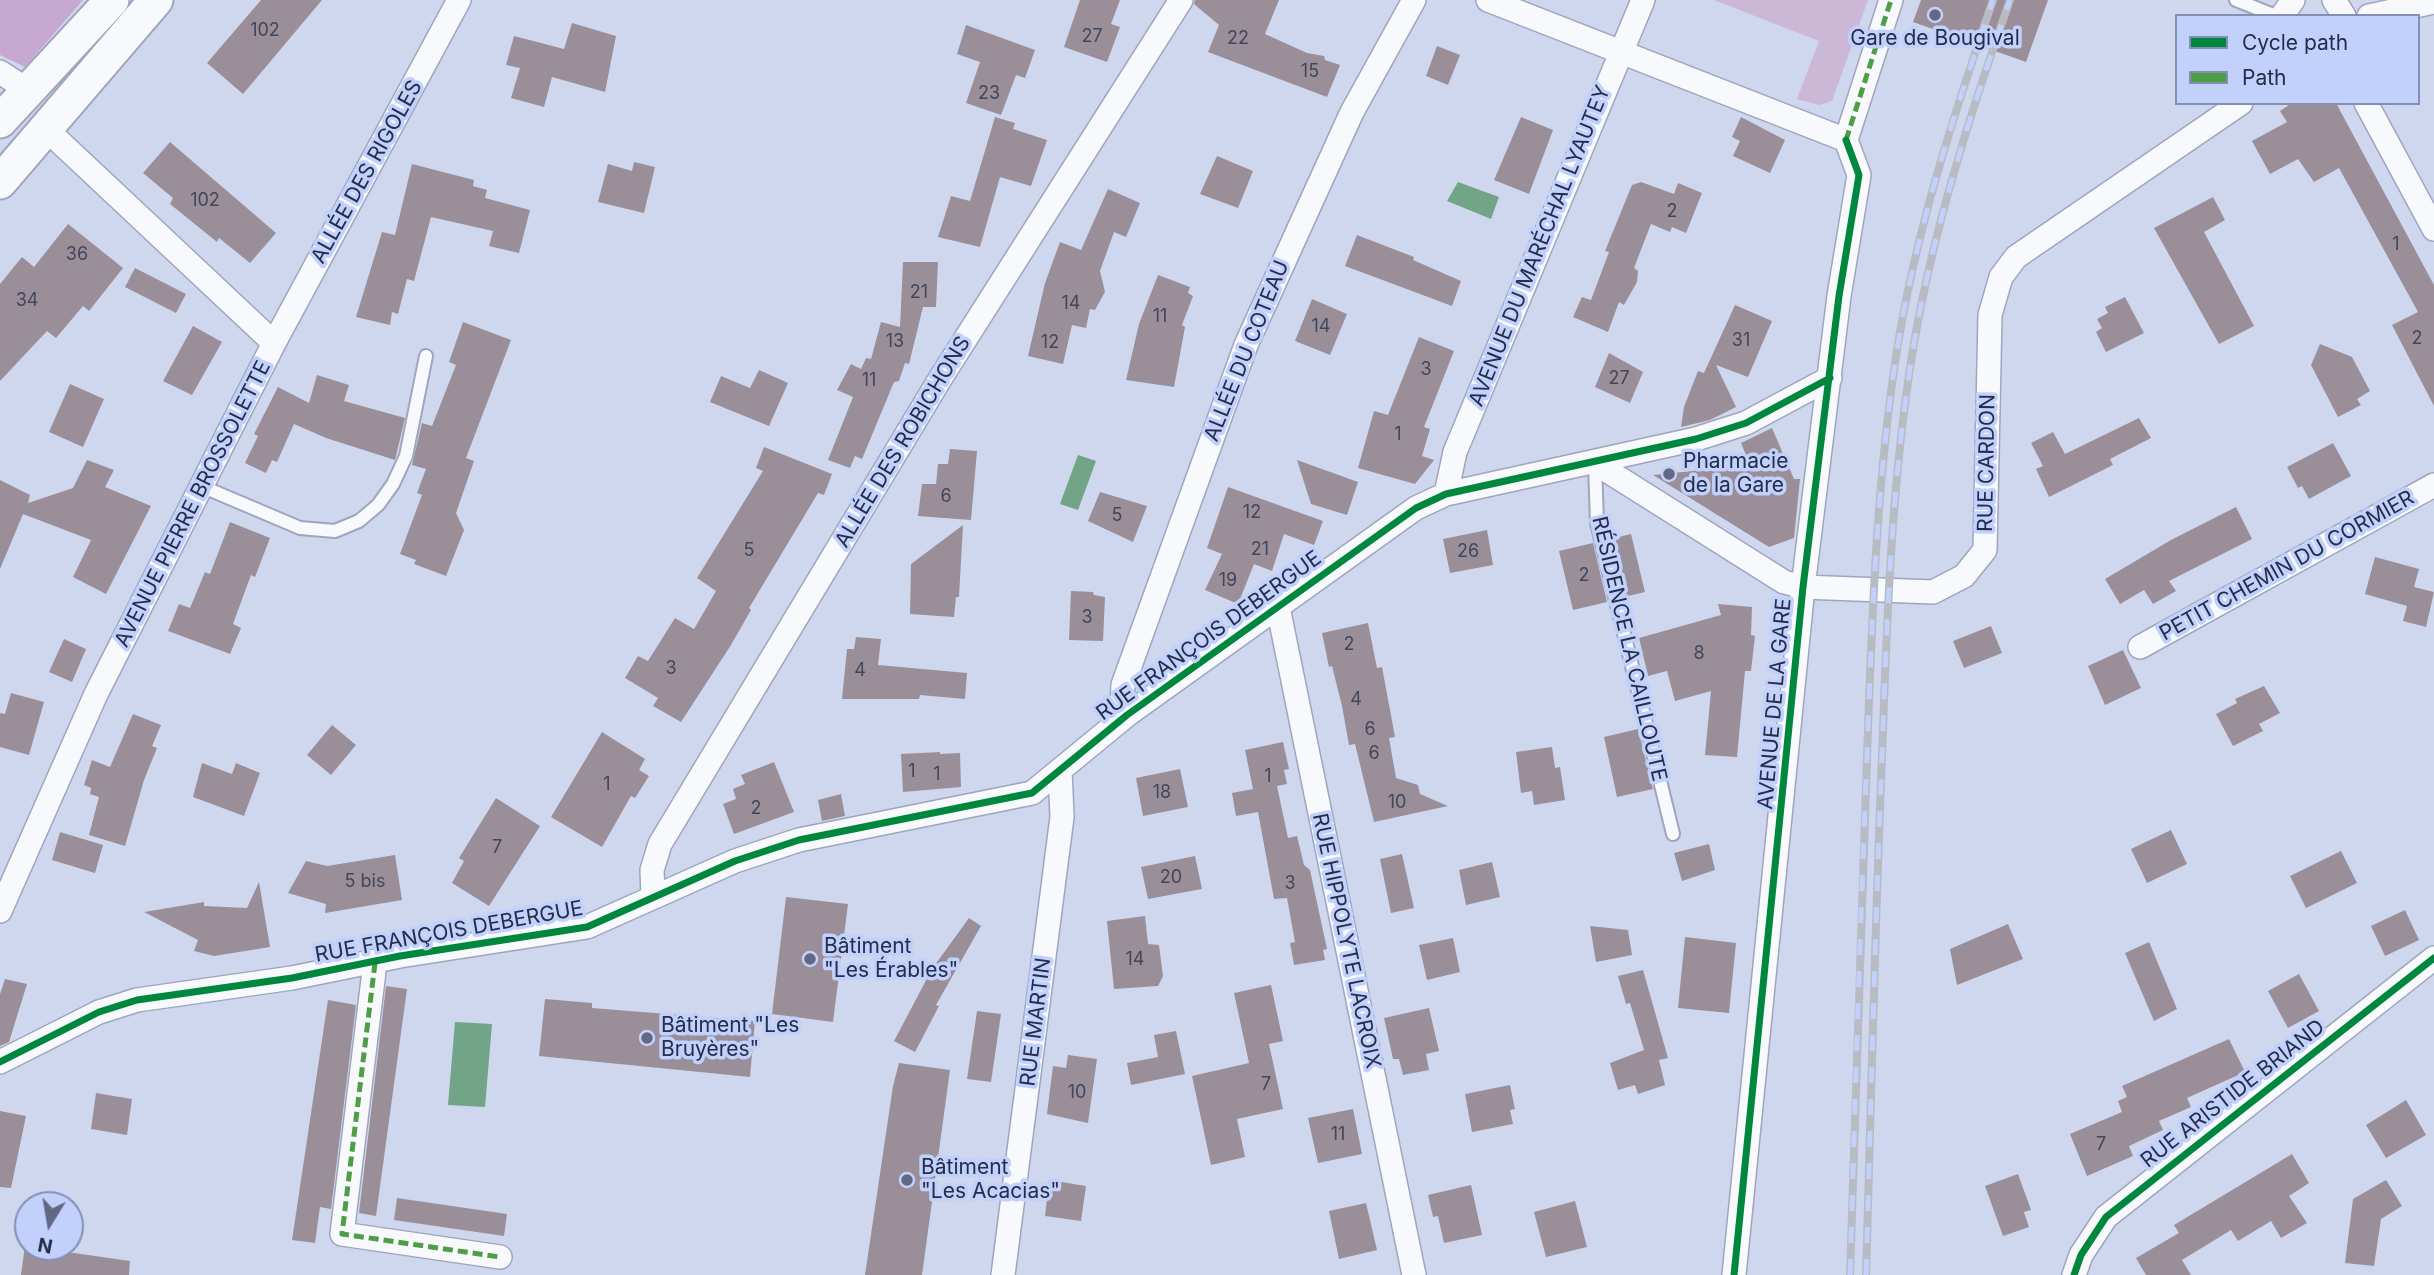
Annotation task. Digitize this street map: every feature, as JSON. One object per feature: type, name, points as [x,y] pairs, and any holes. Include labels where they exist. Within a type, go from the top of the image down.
[{"type":"main road","points":[[0,121],[112,0]]},
{"type":"main road","points":[[0,182],[156,0]]},
{"type":"street","name":"ALLÉE DES RIGOLES","points":[[274,343],[459,0]]},
{"type":"street","name":"ALLÉE DES ROBICHONS","points":[[653,896],[652,870],[660,844],[940,379],[1181,0]]},
{"type":"street","name":"ALLÉE DU COTEAU","points":[[1128,715],[1122,703],[1123,685],[1247,345],[1352,112],[1414,0]]},
{"type":"street","points":[[1488,0],[1846,140],[1891,0]]},
{"type":"street","name":"AVENUE DU MARÉCHAL LYAUTEY","points":[[1446,494],[1455,453],[1619,52],[1643,0]]},
{"type":"street","points":[[2379,14],[2434,2]]},
{"type":"street","points":[[0,72],[29,91]]},
{"type":"street","name":"RUE CARDON","points":[[1595,463],[1784,582],[1803,587],[1933,592],[1964,576],[1985,550],[1990,315],[2001,277],[2016,257],[2238,105]]},
{"type":"street","points":[[2367,105],[2434,229]]},
{"type":"street","name":"AVENUE PIERRE BROSSOLETTE","points":[[0,911],[96,694],[274,343],[46,129]]},
{"type":"street","name":"AVENUE DE LA GARE","points":[[1734,1275],[1803,587],[1858,175],[1846,140]]},
{"type":"street","name":"RUE FRANÇOIS DEBERGUE","points":[[0,1062],[99,1012],[137,1000],[587,928],[735,861],[799,839],[1032,793],[1128,715],[1416,508],[1446,494],[1696,439],[1746,423],[1830,378]]},
{"type":"street","name":"PETIT CHEMIN DU CORMIER","points":[[2140,647],[2434,485]]},
{"type":"street","name":"RUE HIPPOLYTE LACROIX","points":[[1278,607],[1414,1275]]},
{"type":"street","name":"RUE MARTIN","points":[[1003,1275],[1062,817],[1060,769]]},
{"type":"street","name":"RUE ARISTIDE BRIAND","points":[[2074,1275],[2081,1255],[2106,1217],[2434,958]]},
{"type":"street","points":[[375,963],[342,1234],[500,1257]]},
{"type":"lane","points":[[2236,0],[2271,14]]},
{"type":"lane","points":[[201,486],[300,528],[335,531],[359,521],[379,505],[393,484],[406,456],[426,356]]},
{"type":"lane","name":"RÉSIDENCE LA CAILLOUTE","points":[[1595,463],[1597,523],[1673,834]]},
{"type":"shaded area","points":[[0,0],[83,0],[25,67],[0,55]]},
{"type":"shaded area","points":[[1714,0],[1868,0],[1832,101],[1819,105],[1797,99],[1819,41]]},
{"type":"shaded area","points":[[1458,182],[1499,197],[1491,219],[1447,201]]},
{"type":"shaded area","points":[[1078,455],[1096,461],[1078,510],[1060,504]]},
{"type":"shaded area","points":[[455,1022],[492,1024],[485,1107],[448,1105]]},
{"type":"building","points":[[261,0],[322,0],[243,94],[207,63]]},
{"type":"building","points":[[1080,0],[1120,0],[1111,24],[1120,27],[1107,62],[1064,47]]},
{"type":"building","points":[[1195,0],[1279,0],[1265,34],[1307,53],[1324,56],[1325,60],[1340,65],[1327,97],[1208,52],[1219,25],[1194,4]]},
{"type":"building","points":[[1921,0],[2048,0],[2026,62],[1913,22]]},
{"type":"building","points":[[572,23],[616,36],[605,92],[552,77],[544,107],[511,98],[520,68],[506,65],[514,36],[564,49]]},
{"type":"building","points":[[966,25],[1035,50],[1025,78],[1016,75],[1001,115],[966,103],[980,62],[957,54]]},
{"type":"building","points":[[1437,46],[1460,55],[1448,85],[1426,76]]},
{"type":"building","points":[[2289,105],[2337,105],[2434,285],[2434,406],[2392,325],[2418,312],[2339,168],[2314,182],[2298,159],[2270,174],[2252,141],[2287,122],[2280,111]]},
{"type":"building","points":[[995,117],[1015,123],[1013,129],[1047,140],[1031,186],[1000,177],[980,247],[938,237],[951,196],[970,201]]},
{"type":"building","points":[[1521,117],[1553,130],[1529,194],[1494,180]]},
{"type":"building","points":[[1741,117],[1785,140],[1770,173],[1733,156],[1740,141],[1732,137]]},
{"type":"building","points":[[170,142],[276,233],[250,263],[219,238],[217,242],[170,204],[173,198],[143,173]]},
{"type":"building","points":[[1217,156],[1253,171],[1238,208],[1200,194]]},
{"type":"building","points":[[634,162],[655,167],[644,213],[598,202],[608,164],[632,171]]},
{"type":"building","points":[[412,164],[474,180],[473,186],[487,190],[485,198],[530,210],[519,253],[489,246],[493,231],[431,217],[414,281],[407,279],[398,314],[392,312],[390,325],[356,317],[382,232],[395,235]]},
{"type":"building","points":[[1641,182],[1674,194],[1678,183],[1702,193],[1686,233],[1672,227],[1670,232],[1651,224],[1634,268],[1638,271],[1637,282],[1624,305],[1619,302],[1608,332],[1573,317],[1582,297],[1591,300],[1609,252],[1605,251],[1632,185]]},
{"type":"building","points":[[1108,189],[1140,203],[1126,237],[1114,232],[1100,271],[1105,292],[1095,310],[1090,309],[1086,328],[1072,325],[1063,364],[1028,356],[1045,283],[1060,242],[1081,250]]},
{"type":"building","points":[[2213,197],[2225,220],[2204,232],[2254,326],[2219,344],[2154,228]]},
{"type":"building","points":[[68,224],[123,268],[89,311],[83,306],[56,338],[47,331],[0,381],[0,284],[22,257],[34,267]]},
{"type":"building","points":[[1357,235],[1414,257],[1413,260],[1461,281],[1452,306],[1345,266]]},
{"type":"building","points":[[903,262],[938,262],[936,307],[923,307],[909,364],[905,363],[899,381],[894,382],[862,459],[855,456],[850,468],[828,460],[853,397],[837,390],[851,364],[861,369],[866,358],[871,359],[881,322],[900,327]]},
{"type":"building","points":[[135,268],[186,294],[176,313],[125,287]]},
{"type":"building","points":[[1158,275],[1190,287],[1188,293],[1193,296],[1182,325],[1185,327],[1174,387],[1126,380],[1139,324]]},
{"type":"building","points":[[2125,297],[2144,333],[2106,352],[2096,332],[2102,328],[2097,319],[2108,313],[2105,307]]},
{"type":"building","points":[[1312,299],[1347,314],[1330,355],[1295,341]]},
{"type":"building","points":[[1735,305],[1772,321],[1748,377],[1716,365],[1736,407],[1710,420],[1681,427],[1684,407],[1698,371],[1704,373]]},
{"type":"building","points":[[463,322],[511,340],[466,458],[474,461],[456,513],[464,530],[446,576],[414,564],[416,560],[400,554],[422,495],[417,493],[426,469],[412,465],[422,423],[432,426],[456,365],[449,362]]},
{"type":"building","points":[[193,326],[222,342],[192,395],[163,381]]},
{"type":"building","points":[[1419,337],[1454,351],[1424,427],[1430,429],[1422,456],[1434,460],[1415,484],[1358,468],[1374,411],[1388,415]]},
{"type":"building","points":[[2320,344],[2352,357],[2370,391],[2357,399],[2361,405],[2338,417],[2311,365]]},
{"type":"building","points":[[1609,353],[1643,372],[1630,403],[1595,387]]},
{"type":"building","points":[[759,370],[788,383],[769,426],[710,402],[721,376],[750,388]]},
{"type":"building","points":[[317,375],[349,385],[344,401],[405,418],[395,460],[326,438],[294,424],[277,462],[272,460],[266,473],[245,463],[258,436],[254,434],[278,387],[309,403]]},
{"type":"building","points":[[70,384],[104,399],[83,447],[49,432]]},
{"type":"building","points":[[2139,418],[2151,438],[2110,459],[2113,465],[2049,497],[2036,469],[2043,466],[2031,443],[2053,432],[2065,454]]},
{"type":"building","points":[[1772,428],[1794,479],[1800,479],[1794,538],[1769,547],[1653,475],[1750,465],[1741,443]]},
{"type":"building","points":[[2333,443],[2351,476],[2309,499],[2302,486],[2298,488],[2287,467]]},
{"type":"building","points":[[764,447],[832,474],[824,495],[818,493],[749,608],[751,610],[731,645],[681,722],[653,706],[658,698],[625,678],[638,656],[648,661],[675,618],[694,629],[716,591],[697,578],[763,471],[756,468]]},
{"type":"building","points":[[950,449],[977,451],[971,520],[918,516],[922,484],[936,484],[938,464],[948,464]]},
{"type":"building","points":[[87,460],[114,470],[105,487],[151,506],[106,594],[73,577],[91,540],[23,514],[0,569],[0,480],[30,495],[28,503],[73,488]]},
{"type":"building","points":[[1297,460],[1358,482],[1347,515],[1311,504]]},
{"type":"building","points":[[1228,487],[1323,521],[1314,545],[1284,534],[1272,571],[1254,564],[1238,604],[1205,590],[1222,554],[1207,548]]},
{"type":"building","points":[[1100,492],[1147,506],[1133,542],[1088,521]]},
{"type":"building","points":[[2236,507],[2252,539],[2169,581],[2176,591],[2153,604],[2144,590],[2120,604],[2105,579],[2171,540]]},
{"type":"building","points":[[230,522],[270,538],[255,577],[251,575],[233,624],[241,628],[230,654],[168,631],[179,604],[190,608],[205,572],[210,574]]},
{"type":"building","points":[[963,525],[959,597],[956,597],[954,617],[910,614],[911,564]]},
{"type":"building","points":[[1487,530],[1493,565],[1450,573],[1443,539]]},
{"type":"building","points":[[1631,534],[1645,592],[1624,597],[1610,539]]},
{"type":"building","points":[[1593,543],[1607,602],[1573,610],[1559,551]]},
{"type":"building","points":[[2375,557],[2419,569],[2414,587],[2434,592],[2426,627],[2403,621],[2407,606],[2365,594]]},
{"type":"building","points":[[1071,591],[1093,592],[1094,595],[1105,597],[1103,641],[1069,640]]},
{"type":"building","points":[[1718,604],[1752,607],[1751,635],[1755,636],[1751,671],[1745,671],[1737,757],[1705,755],[1711,691],[1675,701],[1667,671],[1648,676],[1639,638],[1721,615]]},
{"type":"building","points":[[1368,623],[1377,668],[1382,667],[1395,737],[1389,738],[1396,778],[1418,785],[1420,794],[1448,806],[1374,822],[1355,744],[1349,745],[1342,706],[1332,666],[1329,667],[1322,633]]},
{"type":"building","points":[[1991,626],[2002,653],[1964,668],[1953,641]]},
{"type":"building","points":[[856,637],[881,639],[878,665],[967,673],[965,699],[920,695],[919,699],[842,699],[847,649],[854,649]]},
{"type":"building","points":[[64,639],[86,649],[72,682],[49,672]]},
{"type":"building","points":[[2123,650],[2141,688],[2105,705],[2088,666]]},
{"type":"building","points":[[2264,686],[2280,713],[2259,724],[2263,731],[2233,746],[2216,714],[2237,703],[2235,699]]},
{"type":"building","points":[[11,693],[44,702],[29,755],[0,747],[0,713],[5,714]]},
{"type":"building","points":[[133,714],[161,725],[152,746],[157,748],[144,780],[125,846],[89,835],[99,797],[90,794],[91,788],[84,785],[92,760],[110,767]]},
{"type":"building","points":[[332,725],[356,745],[331,775],[307,755]]},
{"type":"building","points":[[1638,729],[1653,789],[1617,797],[1604,737]]},
{"type":"building","points":[[602,732],[645,759],[639,770],[649,776],[635,798],[631,796],[602,847],[551,817]]},
{"type":"building","points":[[1283,742],[1289,769],[1284,770],[1287,784],[1277,786],[1288,838],[1297,836],[1304,865],[1310,870],[1327,949],[1323,950],[1325,960],[1294,965],[1290,943],[1295,942],[1287,898],[1274,899],[1258,812],[1236,816],[1232,793],[1253,789],[1245,750]]},
{"type":"building","points":[[1552,747],[1555,768],[1560,767],[1565,800],[1534,805],[1532,791],[1521,793],[1516,752]]},
{"type":"building","points":[[960,753],[961,787],[903,792],[901,754]]},
{"type":"building","points":[[774,762],[794,812],[734,834],[723,804],[736,799],[733,789],[745,784],[741,775]]},
{"type":"building","points":[[202,763],[232,774],[236,763],[260,773],[244,816],[193,797]]},
{"type":"building","points":[[1180,769],[1188,807],[1143,816],[1136,778]]},
{"type":"building","points":[[841,794],[845,816],[822,821],[818,800]]},
{"type":"building","points":[[496,798],[540,826],[489,906],[452,883],[464,861],[459,858]]},
{"type":"building","points":[[2171,830],[2187,864],[2147,883],[2131,849]]},
{"type":"building","points":[[60,832],[103,845],[95,873],[52,860]]},
{"type":"building","points":[[1709,844],[1715,870],[1682,881],[1674,853]]},
{"type":"building","points":[[2341,851],[2357,883],[2306,908],[2290,876]]},
{"type":"building","points":[[1402,854],[1414,908],[1391,913],[1380,859]]},
{"type":"building","points":[[395,855],[402,900],[325,913],[326,904],[288,893],[306,861],[327,866]]},
{"type":"building","points":[[1195,856],[1202,889],[1148,899],[1141,867]]},
{"type":"building","points":[[1492,862],[1500,897],[1466,905],[1459,870]]},
{"type":"building","points":[[259,882],[270,947],[214,956],[194,951],[198,940],[144,912],[204,902],[204,906],[247,908]]},
{"type":"building","name":"Bâtiment \"Les Érables\"","points":[[786,897],[848,904],[833,1022],[772,1014]]},
{"type":"building","points":[[2405,910],[2419,940],[2385,956],[2371,926]]},
{"type":"building","points":[[1145,916],[1148,944],[1159,945],[1163,976],[1158,986],[1114,989],[1107,921]]},
{"type":"building","points":[[969,918],[981,926],[936,1005],[939,1006],[915,1052],[894,1041],[932,969]]},
{"type":"building","points":[[2008,924],[2023,959],[1957,985],[1950,949]]},
{"type":"building","points":[[1590,926],[1628,930],[1632,955],[1596,962]]},
{"type":"building","points":[[1685,937],[1736,943],[1729,1013],[1678,1008]]},
{"type":"building","points":[[1453,938],[1460,972],[1427,980],[1419,945]]},
{"type":"building","points":[[2149,942],[2177,1009],[2154,1021],[2125,953]]},
{"type":"building","points":[[1643,970],[1668,1058],[1659,1060],[1665,1085],[1638,1094],[1635,1085],[1618,1090],[1610,1063],[1644,1050],[1630,1003],[1626,1004],[1618,976]]},
{"type":"building","points":[[2299,974],[2319,1011],[2288,1028],[2268,991]]},
{"type":"building","points":[[5,979],[27,984],[9,1042],[0,1046],[0,994]]},
{"type":"building","points":[[1271,985],[1283,1041],[1269,1044],[1283,1109],[1237,1119],[1245,1157],[1211,1165],[1192,1076],[1249,1063],[1234,993]]},
{"type":"building","points":[[386,986],[407,989],[376,1216],[359,1213]]},
{"type":"building","name":"Bâtiment \"Les Bruyères\"","points":[[545,999],[592,1003],[592,1008],[755,1021],[750,1077],[539,1056]]},
{"type":"building","points":[[328,1000],[356,1005],[331,1209],[320,1207],[315,1243],[292,1240]]},
{"type":"building","points":[[1429,1008],[1439,1051],[1426,1054],[1429,1070],[1403,1075],[1399,1059],[1393,1059],[1384,1018]]},
{"type":"building","points":[[977,1011],[1001,1014],[991,1082],[967,1079]]},
{"type":"building","points":[[1176,1031],[1185,1074],[1131,1085],[1127,1063],[1158,1057],[1154,1035]]},
{"type":"building","points":[[2229,1039],[2245,1072],[2187,1098],[2191,1107],[2159,1121],[2163,1130],[2129,1146],[2133,1156],[2087,1176],[2070,1134],[2122,1112],[2118,1101],[2127,1097],[2122,1086]]},
{"type":"building","points":[[1068,1055],[1097,1059],[1088,1123],[1047,1114],[1053,1066],[1066,1068]]},
{"type":"building","name":"Bâtiment \"Les Acacias\"","points":[[899,1063],[950,1070],[922,1275],[865,1275],[893,1086]]},
{"type":"building","points":[[1510,1085],[1515,1109],[1510,1110],[1513,1124],[1472,1132],[1465,1094]]},
{"type":"building","points":[[96,1093],[132,1099],[127,1135],[91,1129]]},
{"type":"building","points":[[2406,1100],[2426,1135],[2386,1158],[2366,1125]]},
{"type":"building","points":[[1353,1109],[1362,1154],[1318,1163],[1308,1118]]},
{"type":"building","points":[[0,1111],[26,1116],[11,1188],[0,1187]]},
{"type":"building","points":[[2292,1154],[2309,1183],[2289,1196],[2307,1223],[2281,1238],[2271,1221],[2238,1241],[2231,1230],[2182,1260],[2191,1275],[2146,1275],[2136,1258],[2179,1233],[2174,1225]]},
{"type":"building","points":[[2018,1174],[2031,1210],[2024,1212],[2029,1227],[2003,1236],[1985,1186]]},
{"type":"building","points":[[1049,1180],[1086,1186],[1081,1221],[1045,1216]]},
{"type":"building","points":[[2386,1180],[2402,1206],[2381,1219],[2374,1266],[2345,1263],[2353,1199]]},
{"type":"building","points":[[1471,1185],[1482,1235],[1444,1243],[1438,1216],[1433,1217],[1428,1195]]},
{"type":"building","points":[[397,1198],[507,1214],[504,1236],[394,1220]]},
{"type":"building","points":[[1575,1201],[1587,1247],[1546,1257],[1534,1212]]},
{"type":"building","points":[[1366,1203],[1377,1250],[1339,1259],[1329,1211]]},
{"type":"building","points":[[84,1254],[130,1261],[129,1275],[21,1275],[23,1261],[84,1261]]},
{"type":"railway","points":[[1850,1275],[1871,655],[1884,451],[1897,350],[1925,217],[1950,129],[1993,0]]},
{"type":"railway","points":[[1866,1275],[1886,654],[1900,450],[1913,349],[1931,260],[1967,129],[2010,0]]},
{"type":"marked path","points":[[1846,140],[1891,0]]},
{"type":"marked path","points":[[375,963],[342,1234],[500,1257]]},
{"type":"cycle path","points":[[1734,1275],[1803,587],[1839,296],[1859,175],[1846,140]]},
{"type":"cycle path","points":[[0,1062],[99,1012],[137,1000],[292,978],[400,956],[587,927],[735,861],[799,840],[1032,793],[1127,715],[1416,508],[1446,494],[1696,439],[1746,423],[1830,378]]},
{"type":"cycle path","points":[[2074,1275],[2081,1255],[2106,1217],[2434,958]]},
{"type":"place","name":"Gare de Bougival","points":[[1935,15]]},
{"type":"place","name":"Pharmacie de la Gare","points":[[1669,474]]},
{"type":"place","name":"Bâtiment \"Les Érables\"","points":[[810,959]]},
{"type":"place","name":"Bâtiment \"Les Bruyères\"","points":[[647,1038]]},
{"type":"place","name":"Bâtiment \"Les Acacias\"","points":[[907,1180]]}]
